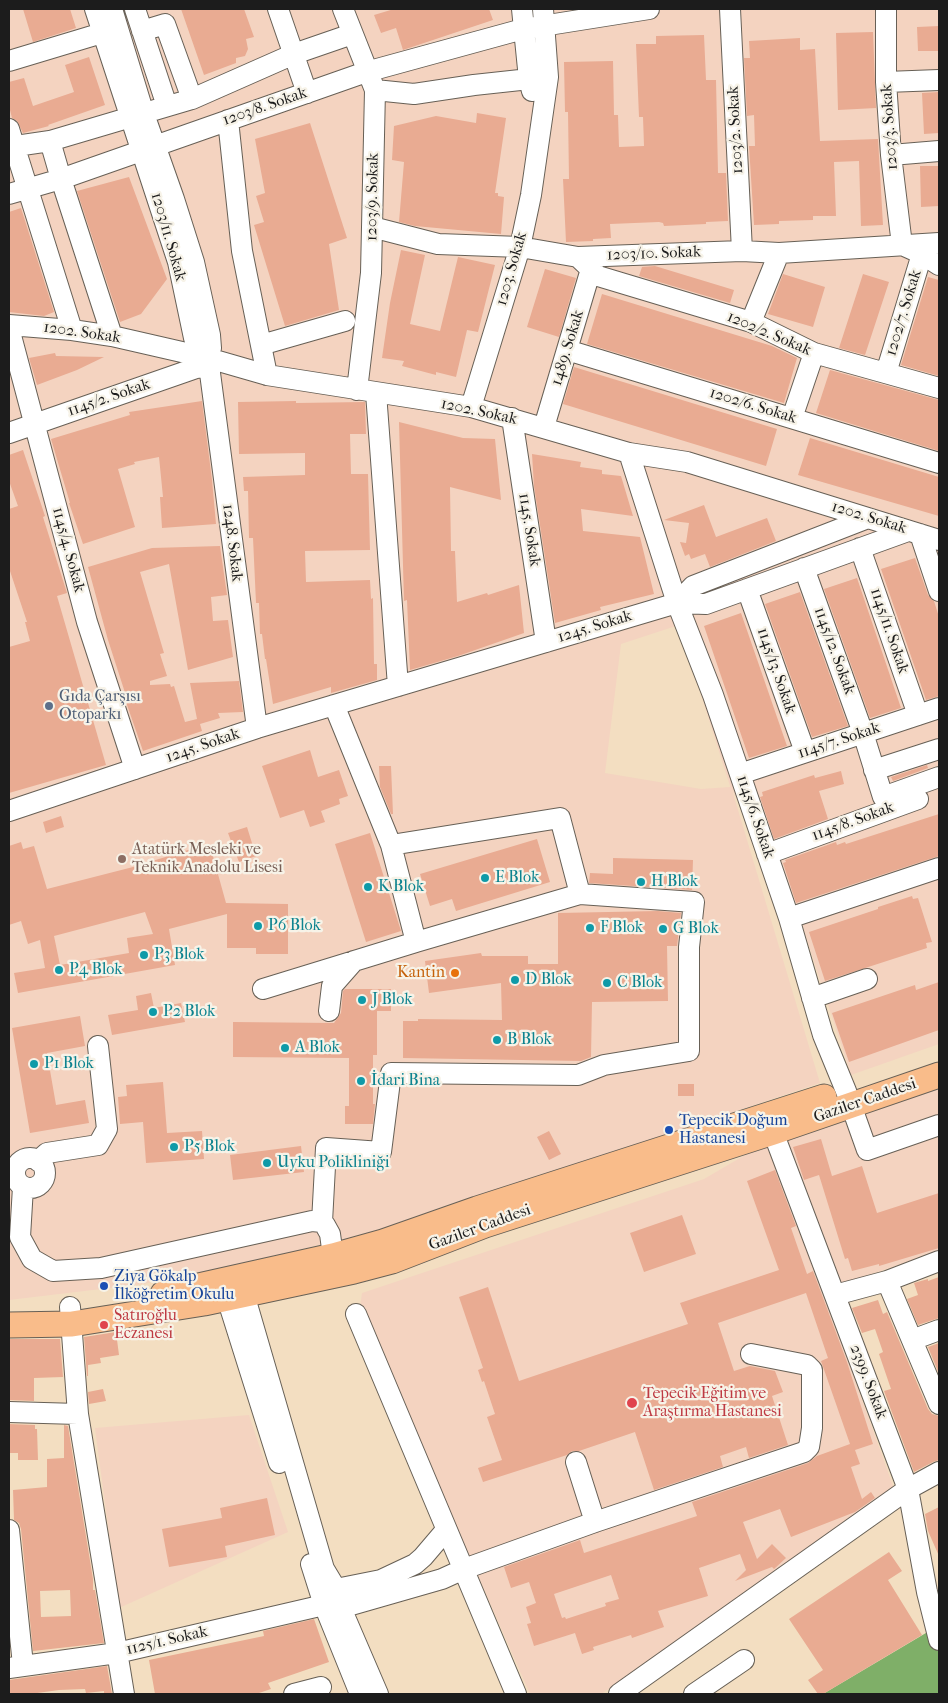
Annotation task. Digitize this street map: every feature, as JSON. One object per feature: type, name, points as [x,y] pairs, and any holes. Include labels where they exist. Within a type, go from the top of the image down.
[{"type":"main road","name":"Gaziler Caddesi","points":[[9,1325],[392,1261],[485,1224],[773,1132],[841,1098],[939,1057]]},
{"type":"main road","name":"Gaziler Caddesi","points":[[231,1289],[383,1242],[477,1209],[841,1098],[939,1075]]},
{"type":"main road","points":[[231,1289],[342,1261],[363,1248]]},
{"type":"main road","name":"Gaziler Caddesi","points":[[9,1307],[71,1316]]},
{"type":"street","points":[[95,9],[102,33],[137,116]]},
{"type":"street","points":[[112,9],[137,116]]},
{"type":"street","points":[[135,9],[167,106]]},
{"type":"street","points":[[278,9],[307,93]]},
{"type":"street","name":"1203/9. Sokak","points":[[343,9],[366,72],[375,90],[367,391]]},
{"type":"street","name":"1203. Sokak","points":[[522,9],[523,29],[539,78]]},
{"type":"street","name":"1203/8. Sokak","points":[[18,192],[61,179],[366,72],[523,29],[543,17],[649,9]]},
{"type":"street","name":"1203/2. Sokak","points":[[730,9],[742,251]]},
{"type":"street","name":"1203/3. Sokak","points":[[886,9],[886,82],[891,155],[902,245]]},
{"type":"street","name":"1203. Sokak","points":[[471,408],[520,247],[531,195],[541,128],[539,78],[543,17]]},
{"type":"street","points":[[142,31],[165,24],[192,99]]},
{"type":"street","points":[[9,61],[102,33]]},
{"type":"street","points":[[72,330],[18,192],[10,140],[50,141],[192,99],[294,54],[352,34]]},
{"type":"street","points":[[375,90],[414,94],[539,78]]},
{"type":"street","points":[[886,82],[939,80]]},
{"type":"street","name":"1203/11. Sokak","points":[[137,116],[148,148],[178,262],[194,338],[208,359]]},
{"type":"street","points":[[228,120],[242,251],[267,375]]},
{"type":"street","points":[[50,141],[112,336]]},
{"type":"street","points":[[891,155],[939,151]]},
{"type":"street","name":"1203/10. Sokak","points":[[372,227],[438,244],[520,247],[584,263],[742,251],[779,253],[939,243]]},
{"type":"street","points":[[902,245],[922,254],[939,265]]},
{"type":"street","points":[[751,322],[779,253]]},
{"type":"street","name":"1202/7. Sokak","points":[[886,373],[922,254]]},
{"type":"street","name":"1202/2. Sokak","points":[[584,263],[598,276],[751,322],[814,353],[939,388]]},
{"type":"street","name":"1489. Sokak","points":[[544,427],[567,350],[584,263]]},
{"type":"street","points":[[261,345],[345,321]]},
{"type":"street","name":"1202. Sokak","points":[[9,327],[72,330],[112,336],[267,375],[471,408],[629,452],[688,462],[939,540]]},
{"type":"street","name":"1145/4. Sokak","points":[[9,327],[87,622],[135,769]]},
{"type":"street","name":"1202/6. Sokak","points":[[567,350],[939,463]]},
{"type":"street","points":[[792,418],[814,353]]},
{"type":"street","name":"1145/2. Sokak","points":[[9,433],[196,368],[208,359]]},
{"type":"street","name":"1248. Sokak","points":[[208,359],[257,728]]},
{"type":"street","points":[[367,391],[398,686]]},
{"type":"street","name":"1145. Sokak","points":[[512,418],[546,642]]},
{"type":"street","name":"1145/6. Sokak","points":[[629,452],[677,603],[713,695],[789,918],[841,1098],[867,1150],[939,1125]]},
{"type":"street","points":[[677,603],[693,586],[868,518]]},
{"type":"street","points":[[677,603],[706,604],[860,548],[914,532],[939,591]]},
{"type":"street","name":"1145/11. Sokak","points":[[860,548],[918,715]]},
{"type":"street","name":"1145/12. Sokak","points":[[804,568],[863,733],[883,797],[939,777]]},
{"type":"street","name":"1145/13. Sokak","points":[[748,589],[805,752]]},
{"type":"street","name":"1245. Sokak","points":[[9,811],[257,728],[677,603]]},
{"type":"street","points":[[334,705],[391,845],[416,942]]},
{"type":"street","name":"1145/7. Sokak","points":[[740,774],[939,708]]},
{"type":"street","points":[[874,770],[939,750]]},
{"type":"street","name":"1145/8. Sokak","points":[[767,854],[939,791]]},
{"type":"street","points":[[391,845],[560,818],[580,894]]},
{"type":"street","points":[[789,918],[939,868]]},
{"type":"street","points":[[263,989],[580,894],[694,902],[689,947],[690,1051],[604,1064],[578,1075],[391,1073],[381,1152],[326,1148],[322,1222]]},
{"type":"street","points":[[329,1010],[332,986],[354,961]]},
{"type":"street","points":[[812,998],[867,979]]},
{"type":"street","points":[[22,1159],[98,1145],[108,1129],[98,1046]]},
{"type":"street","name":"2399. Sokak","points":[[773,1132],[908,1489],[933,1589],[939,1640]]},
{"type":"street","points":[[22,1159],[44,1168],[44,1178],[42,1182],[33,1188],[23,1187],[20,1237],[32,1259],[53,1271],[101,1268],[312,1222],[322,1222],[326,1226],[330,1234],[333,1256]]},
{"type":"street","points":[[835,1295],[887,1281],[939,1261]]},
{"type":"street","points":[[887,1281],[939,1404]]},
{"type":"street","points":[[231,1289],[334,1600],[360,1694]]},
{"type":"street","points":[[356,1314],[516,1694]]},
{"type":"street","points":[[71,1316],[78,1414],[124,1694]]},
{"type":"street","points":[[912,1340],[939,1330]]},
{"type":"street","points":[[334,1600],[442,1579],[464,1569],[595,1522],[804,1452],[810,1448],[812,1428],[812,1370],[807,1365],[751,1354]]},
{"type":"street","points":[[9,1412],[78,1414]]},
{"type":"street","points":[[576,1462],[595,1522]]},
{"type":"street","points":[[619,1694],[908,1489],[939,1472]]},
{"type":"street","points":[[334,1600],[415,1564],[446,1530]]},
{"type":"street","points":[[9,1539],[16,1667]]},
{"type":"street","points":[[334,1600],[378,1694]]},
{"type":"street","name":"1125/1. Sokak","points":[[16,1667],[117,1653],[334,1600]]},
{"type":"street","points":[[694,1694],[744,1660]]},
{"type":"street","points":[[294,1694],[321,1687]]},
{"type":"shaded area","points":[[9,9],[939,9],[939,1044],[851,1075],[803,928],[732,790],[820,1083],[389,1228],[254,1261],[143,1284],[9,1300]],"holes":[[[679,625],[730,787],[701,789],[605,773],[621,644]]]},
{"type":"shaded area","points":[[939,1087],[939,1251],[837,1286],[783,1136]]},
{"type":"shaded area","name":"Tepecik Eğitim ve Araştırma Hastanesi","points":[[769,1141],[897,1497],[601,1694],[530,1694],[360,1308],[362,1293],[704,1179]]},
{"type":"shaded area","points":[[249,1415],[288,1532],[119,1608],[95,1428]]},
{"type":"green space","points":[[931,1630],[939,1653],[939,1694],[823,1694]]},
{"type":"building","points":[[23,9],[70,9],[76,28],[33,42]]},
{"type":"building","points":[[181,9],[244,9],[254,37],[246,39],[248,49],[245,56],[236,58],[236,63],[204,75]]},
{"type":"building","points":[[394,9],[489,9],[493,20],[403,50],[396,28],[381,33],[374,15]]},
{"type":"building","points":[[939,26],[939,51],[918,51],[917,27]]},
{"type":"building","points":[[873,32],[876,108],[838,110],[836,33]]},
{"type":"building","points":[[704,35],[706,80],[716,80],[718,173],[726,173],[728,221],[664,226],[663,223],[659,222],[610,224],[611,238],[566,242],[563,179],[569,179],[568,112],[565,112],[564,62],[613,61],[614,115],[618,115],[619,147],[644,146],[643,117],[639,117],[636,44],[656,44],[656,36]]},
{"type":"building","points":[[800,38],[800,50],[815,49],[820,141],[878,139],[883,225],[861,226],[859,161],[834,162],[836,216],[813,216],[813,220],[779,221],[779,224],[754,225],[749,146],[755,146],[754,115],[747,116],[744,58],[750,58],[749,41]]},
{"type":"building","points":[[89,57],[105,105],[49,126],[23,133],[17,121],[12,118],[9,106],[9,82],[24,78],[33,106],[74,92],[65,65]]},
{"type":"building","points":[[939,92],[939,133],[924,134],[922,93]]},
{"type":"building","points":[[477,113],[506,118],[495,193],[498,193],[498,196],[504,197],[501,234],[415,226],[399,222],[404,162],[392,160],[394,126],[436,116],[476,123]]},
{"type":"building","points":[[310,123],[347,238],[329,244],[339,310],[285,326],[254,225],[264,222],[256,196],[265,193],[255,139]]},
{"type":"building","points":[[920,166],[939,166],[939,206],[921,207]]},
{"type":"building","points":[[129,177],[167,279],[141,314],[120,322],[77,191]]},
{"type":"building","points":[[21,208],[54,312],[44,316],[9,312],[9,212]]},
{"type":"building","points":[[401,250],[425,255],[410,324],[440,331],[458,257],[495,265],[478,332],[467,330],[456,377],[436,372],[436,375],[402,366],[404,361],[382,358],[390,303]]},
{"type":"building","points":[[655,266],[734,290],[730,303],[639,276],[642,267]]},
{"type":"building","points":[[545,269],[576,278],[559,337],[527,327]]},
{"type":"building","points":[[783,274],[825,287],[813,327],[768,314]]},
{"type":"building","points":[[863,274],[889,282],[865,355],[839,348]]},
{"type":"building","points":[[928,277],[939,280],[939,376],[901,365]]},
{"type":"building","points":[[602,294],[772,346],[797,358],[784,403],[587,344]]},
{"type":"building","points":[[55,353],[56,356],[104,357],[77,370],[37,385],[29,358]]},
{"type":"building","points":[[574,367],[777,429],[766,466],[563,404]]},
{"type":"building","points":[[830,370],[939,400],[939,451],[816,413]]},
{"type":"building","points":[[202,401],[216,524],[162,528],[160,497],[163,497],[159,457],[134,462],[135,464],[118,469],[135,527],[83,544],[51,439],[130,415],[129,412]]},
{"type":"building","points":[[296,401],[296,403],[365,402],[366,434],[350,434],[351,474],[368,474],[370,550],[305,551],[306,582],[370,580],[371,599],[373,598],[374,664],[377,664],[377,680],[331,693],[331,687],[273,704],[262,634],[260,634],[259,603],[256,603],[253,538],[249,538],[248,491],[244,491],[243,477],[305,475],[305,453],[239,454],[238,402]]},
{"type":"building","points":[[399,422],[463,438],[495,439],[501,500],[450,487],[451,551],[455,551],[457,602],[519,585],[524,633],[458,656],[410,670],[407,600],[404,601]]},
{"type":"building","points":[[810,438],[939,477],[939,516],[798,475]]},
{"type":"building","name":"Gıda Çarşısı Otoparkı","points":[[23,450],[45,516],[43,517],[67,593],[57,596],[106,765],[9,793],[9,647],[30,641],[25,622],[27,622],[9,568],[9,509],[18,506],[9,481],[9,455]]},
{"type":"building","points":[[532,454],[581,462],[580,467],[602,470],[602,474],[621,476],[633,516],[581,509],[583,531],[640,537],[654,594],[600,607],[601,610],[555,623],[534,486]]},
{"type":"building","points":[[704,505],[716,537],[767,518],[776,541],[710,567],[705,554],[691,559],[689,554],[685,556],[680,542],[686,543],[689,523],[664,520]]},
{"type":"building","points":[[220,546],[227,595],[211,597],[213,621],[228,620],[233,657],[188,670],[169,564],[140,572],[164,653],[160,654],[167,676],[150,681],[150,685],[170,684],[171,687],[174,686],[185,722],[197,719],[190,683],[239,681],[243,712],[218,713],[220,718],[200,724],[202,731],[143,751],[126,702],[128,702],[108,640],[88,567],[152,548]]},
{"type":"building","points":[[915,558],[928,595],[934,601],[939,617],[939,696],[926,700],[881,569]]},
{"type":"building","points":[[857,578],[901,708],[870,718],[824,589]]},
{"type":"building","points":[[800,592],[848,726],[812,737],[765,604]]},
{"type":"building","points":[[741,613],[787,746],[749,758],[704,626]]},
{"type":"building","points":[[310,750],[318,777],[339,770],[348,796],[339,799],[340,804],[321,811],[325,822],[310,827],[304,810],[280,818],[262,766]]},
{"type":"building","points":[[927,765],[928,768],[893,781],[891,777]]},
{"type":"building","points":[[379,766],[391,766],[393,814],[391,814],[380,787]]},
{"type":"building","points":[[841,771],[844,784],[819,791],[828,819],[774,839],[760,797],[763,796],[762,792],[814,775],[815,778]]},
{"type":"building","points":[[939,814],[939,856],[796,903],[783,863],[786,862],[785,860],[836,842],[837,845],[845,842],[846,844]]},
{"type":"building","points":[[61,816],[64,827],[46,833],[43,822]]},
{"type":"building","points":[[247,827],[256,856],[239,862],[228,833]]},
{"type":"building","name":"K Blok","points":[[370,833],[401,931],[366,942],[335,844]]},
{"type":"building","name":"E Blok","points":[[537,839],[550,882],[456,911],[452,899],[430,906],[420,874]]},
{"type":"building","points":[[21,842],[23,849],[34,846],[47,889],[133,867],[201,846],[202,851],[211,849],[226,903],[288,904],[288,954],[256,954],[256,948],[227,948],[227,914],[169,929],[175,965],[18,993],[14,973],[45,968],[40,940],[28,944],[21,921],[9,925],[9,846]],"holes":[[[145,912],[153,934],[127,938],[129,953],[60,965],[54,936]]]},
{"type":"building","name":"H Blok","points":[[613,858],[693,860],[692,890],[589,883],[590,873],[613,874]]},
{"type":"building","points":[[912,896],[913,899],[918,898],[932,942],[926,943],[927,948],[825,981],[809,932]]},
{"type":"building","points":[[658,911],[681,913],[677,946],[667,946],[668,1001],[592,1002],[591,1057],[581,1061],[403,1058],[403,1021],[418,1021],[418,1019],[502,1020],[501,983],[429,993],[425,961],[481,953],[482,956],[528,956],[528,964],[558,964],[558,913]]},
{"type":"building","points":[[939,982],[939,1030],[849,1062],[832,1013],[915,985],[916,990]]},
{"type":"building","points":[[345,989],[391,989],[391,1011],[377,1011],[377,1055],[373,1055],[373,1104],[375,1104],[373,1124],[345,1124],[345,1106],[349,1106],[349,1058],[233,1057],[233,1022],[334,1023],[341,1013],[343,991]]},
{"type":"building","name":"P2 Blok","points":[[151,993],[154,1008],[181,1003],[185,1022],[112,1035],[108,1015],[138,1010],[136,996]]},
{"type":"building","name":"P1 Blok","points":[[80,1016],[85,1046],[47,1053],[56,1105],[85,1100],[89,1123],[30,1133],[12,1028]]},
{"type":"building","points":[[163,1082],[167,1133],[202,1131],[204,1159],[146,1163],[143,1122],[120,1124],[118,1097],[127,1096],[126,1085]]},
{"type":"building","points":[[678,1084],[694,1084],[694,1096],[678,1096]]},
{"type":"building","points":[[549,1131],[561,1154],[549,1160],[537,1137]]},
{"type":"building","points":[[821,1139],[832,1176],[862,1166],[877,1213],[939,1193],[939,1248],[879,1266],[879,1264],[852,1271],[848,1258],[845,1259],[819,1175],[804,1180],[793,1147]]},
{"type":"building","name":"Uyku Polikliniği","points":[[301,1146],[304,1172],[233,1180],[230,1155]]},
{"type":"building","points":[[775,1170],[796,1226],[791,1228],[807,1274],[813,1271],[847,1362],[873,1444],[855,1450],[860,1464],[851,1467],[862,1499],[871,1492],[875,1498],[855,1512],[791,1537],[780,1509],[743,1522],[757,1559],[772,1544],[786,1558],[774,1569],[772,1567],[735,1581],[746,1570],[740,1554],[699,1568],[708,1596],[658,1611],[664,1627],[632,1638],[631,1635],[593,1647],[594,1650],[582,1654],[575,1633],[534,1646],[527,1624],[531,1623],[526,1607],[536,1603],[529,1582],[511,1588],[504,1567],[580,1540],[584,1553],[697,1516],[692,1502],[808,1463],[817,1456],[850,1444],[821,1361],[828,1358],[806,1293],[718,1323],[734,1371],[750,1366],[775,1371],[783,1392],[772,1396],[788,1445],[749,1458],[746,1447],[720,1456],[723,1467],[654,1490],[635,1432],[579,1451],[572,1451],[567,1455],[483,1482],[478,1468],[502,1460],[487,1417],[495,1414],[484,1381],[482,1382],[478,1370],[483,1368],[459,1297],[488,1287],[519,1381],[688,1324],[680,1303],[779,1270],[747,1181]],"holes":[[[611,1575],[619,1599],[605,1603],[606,1606],[566,1619],[565,1617],[562,1618],[554,1594]]]},
{"type":"building","points":[[682,1215],[696,1254],[644,1272],[630,1233]]},
{"type":"building","points":[[939,1277],[939,1318],[918,1325],[907,1299],[918,1295],[914,1283]]},
{"type":"building","points":[[878,1300],[883,1314],[887,1312],[928,1409],[932,1414],[939,1416],[939,1460],[914,1472],[884,1391],[891,1389],[879,1354],[883,1352],[875,1329],[862,1333],[852,1308]]},
{"type":"building","points":[[116,1332],[119,1355],[100,1358],[101,1363],[88,1365],[87,1376],[84,1337]]},
{"type":"building","points":[[9,1339],[60,1339],[63,1377],[34,1378],[34,1401],[9,1400]]},
{"type":"building","points":[[939,1343],[939,1374],[928,1347]]},
{"type":"building","points":[[103,1389],[106,1401],[89,1404],[88,1392]]},
{"type":"building","points":[[9,1424],[35,1425],[35,1429],[37,1429],[38,1460],[18,1460],[18,1453],[9,1453]]},
{"type":"building","points":[[64,1425],[68,1426],[93,1579],[93,1590],[95,1590],[104,1643],[33,1651],[21,1529],[19,1523],[14,1520],[13,1490],[47,1487],[47,1459],[64,1458]],"holes":[[[70,1590],[71,1616],[41,1617],[40,1591]]]},
{"type":"building","points":[[267,1498],[275,1535],[225,1546],[227,1557],[169,1567],[162,1529],[222,1518],[220,1508]]},
{"type":"building","points":[[939,1507],[939,1556],[928,1531],[925,1514]]},
{"type":"building","points":[[889,1552],[902,1571],[888,1580],[922,1635],[823,1694],[818,1694],[808,1680],[823,1670],[789,1619]]},
{"type":"building","points":[[314,1619],[329,1662],[268,1683],[271,1689],[256,1694],[155,1694],[149,1660],[264,1636],[263,1631]]},
{"type":"building","points":[[107,1666],[112,1694],[104,1694],[104,1691],[86,1693],[85,1689],[9,1694],[9,1680]]},
{"type":"place","name":"Gıda Çarşısı Otoparkı","points":[[49,706]]},
{"type":"place","name":"Atatürk Mesleki ve Teknik Anadolu Lisesi","points":[[122,859]]},
{"type":"place","name":"E Blok","points":[[485,878]]},
{"type":"place","name":"H Blok","points":[[641,882]]},
{"type":"place","name":"K Blok","points":[[368,887]]},
{"type":"place","name":"P6 Blok","points":[[258,926]]},
{"type":"place","name":"F Blok","points":[[590,928]]},
{"type":"place","name":"G Blok","points":[[663,929]]},
{"type":"place","name":"P3 Blok","points":[[144,955]]},
{"type":"place","name":"P4 Blok","points":[[59,970]]},
{"type":"place","name":"Kantin","points":[[455,973]]},
{"type":"place","name":"D Blok","points":[[515,980]]},
{"type":"place","name":"C Blok","points":[[607,983]]},
{"type":"place","name":"J Blok","points":[[362,1000]]},
{"type":"place","name":"P2 Blok","points":[[153,1012]]},
{"type":"place","name":"B Blok","points":[[497,1040]]},
{"type":"place","name":"A Blok","points":[[285,1048]]},
{"type":"place","name":"P1 Blok","points":[[34,1064]]},
{"type":"place","name":"İdari Bina","points":[[361,1081]]},
{"type":"place","name":"Tepecik Doğum Hastanesi","points":[[669,1130]]},
{"type":"place","name":"P5 Blok","points":[[174,1147]]},
{"type":"place","name":"Uyku Polikliniği","points":[[267,1163]]},
{"type":"place","name":"Ziya Gökalp İlköğretim Okulu","points":[[104,1286]]},
{"type":"place","name":"Satıroğlu Eczanesi","points":[[104,1325]]},
{"type":"place","name":"Tepecik Eğitim ve Araştırma Hastanesi","points":[[632,1403]]}]
